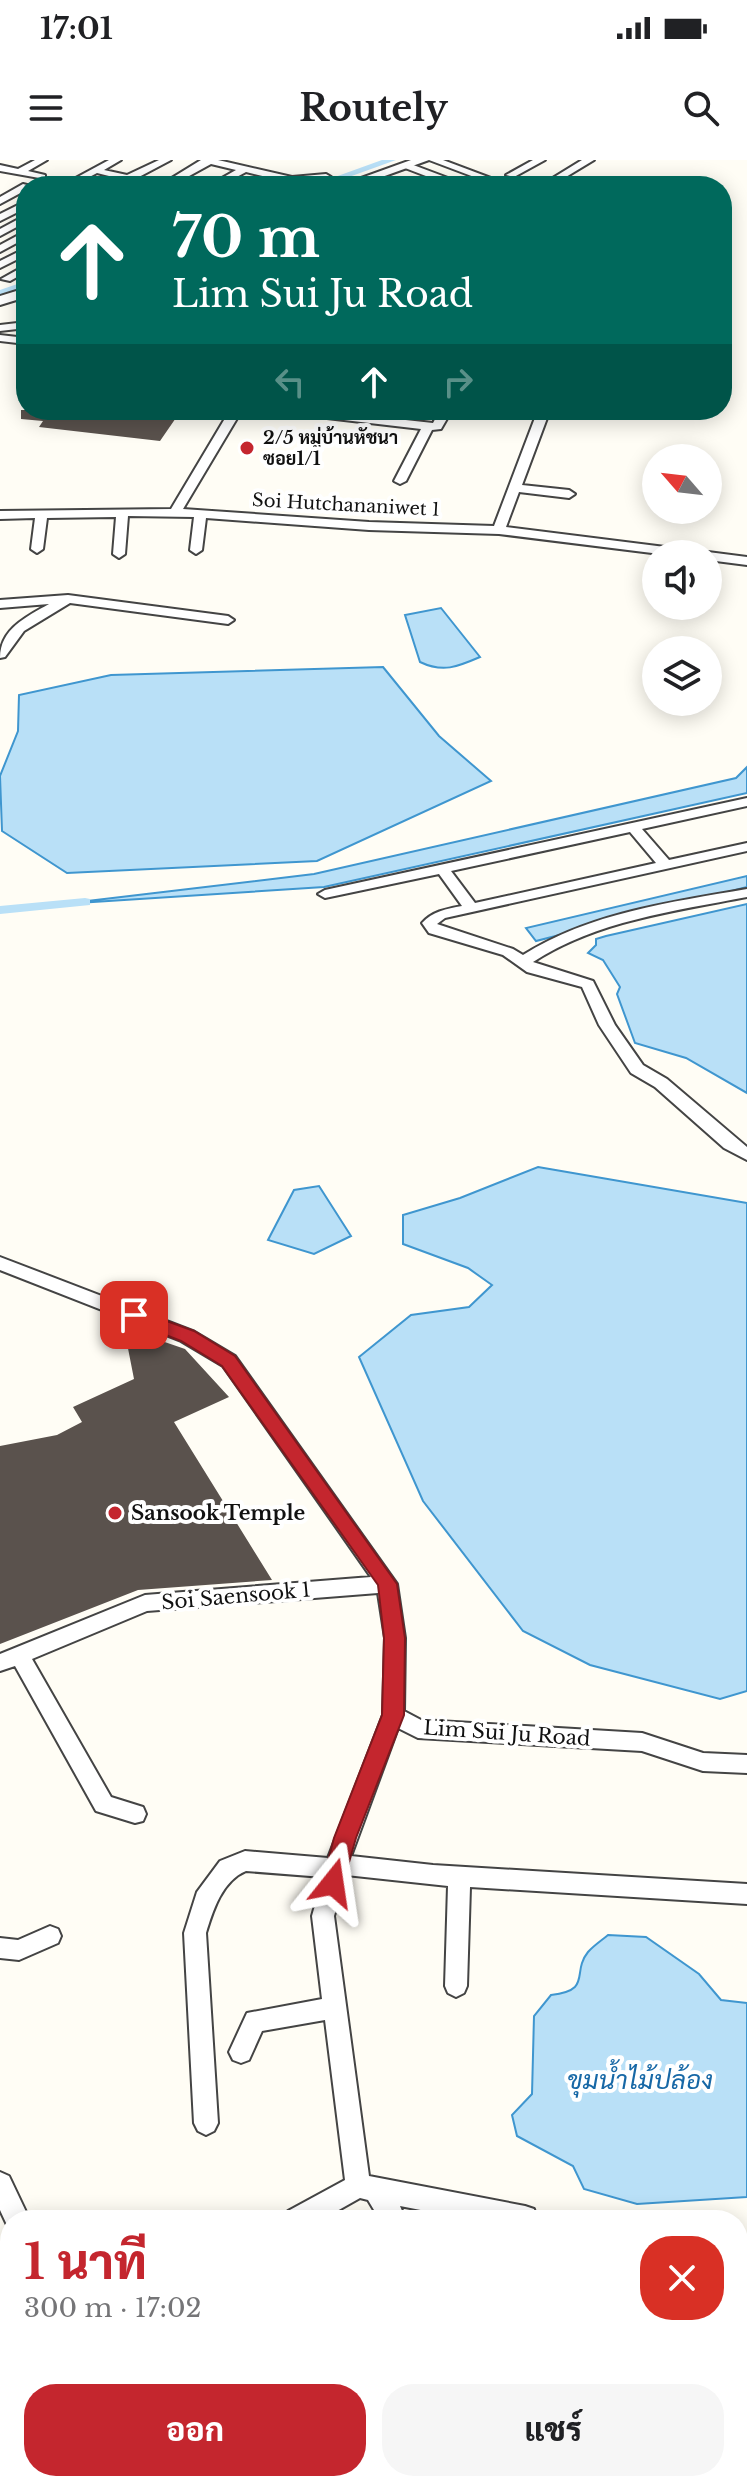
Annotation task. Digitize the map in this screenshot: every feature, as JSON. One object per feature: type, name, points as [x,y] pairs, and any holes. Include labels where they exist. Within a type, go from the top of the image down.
[{"type":"street","points":[[0,184],[42,160]]},
{"type":"street","points":[[84,176],[116,160]]},
{"type":"street","points":[[133,176],[166,160]]},
{"type":"street","points":[[260,160],[322,176]]},
{"type":"street","points":[[376,176],[423,160]]},
{"type":"street","points":[[434,160],[479,176]]},
{"type":"street","points":[[511,175],[540,160]]},
{"type":"street","points":[[562,176],[589,160]]},
{"type":"street","points":[[180,176],[208,161],[275,176]]},
{"type":"street","points":[[408,166],[434,176]]},
{"type":"street","points":[[0,168],[20,172],[24,176]]},
{"type":"street","points":[[232,176],[245,169]]},
{"type":"street","points":[[95,170],[120,176]]},
{"type":"street","points":[[6,279],[16,274]]},
{"type":"street","points":[[175,512],[230,420]]},
{"type":"street","points":[[406,420],[433,426]]},
{"type":"street","points":[[400,481],[438,420]]},
{"type":"street","points":[[499,530],[540,420]]},
{"type":"street","points":[[514,488],[569,494]]},
{"type":"street","name":"Soi Hutchananiwet 1","points":[[0,515],[175,512],[369,526],[499,530],[642,548]]},
{"type":"street","points":[[119,554],[122,513]]},
{"type":"street","points":[[37,549],[42,514]]},
{"type":"street","points":[[196,550],[200,514]]},
{"type":"street","points":[[722,558],[747,561]]},
{"type":"street","points":[[0,654],[4,643],[18,630],[68,599]]},
{"type":"street","points":[[0,604],[68,599],[228,620]]},
{"type":"street","points":[[325,894],[747,802]]},
{"type":"street","points":[[633,827],[667,867]]},
{"type":"street","points":[[747,847],[440,915],[429,923],[434,930],[471,939],[524,961],[532,969],[588,984],[607,1025],[637,1069],[661,1083],[730,1144],[747,1154]]},
{"type":"street","points":[[442,868],[472,909]]},
{"type":"street","points":[[524,961],[563,938],[686,905],[747,893]]},
{"type":"street","points":[[0,1263],[187,1336],[229,1361],[387,1584],[395,1638],[393,1715],[337,1866],[323,1916],[335,2008],[367,2188],[386,2210]]},
{"type":"street","name":"Soi Saensook 1","points":[[10,1659],[145,1603],[387,1584]]},
{"type":"street","points":[[10,1659],[104,1804],[135,1814]]},
{"type":"street","name":"Lim Sui Ju Road","points":[[393,1715],[418,1729],[642,1742],[703,1762],[747,1764]]},
{"type":"street","points":[[206,2123],[195,1933],[205,1899],[228,1868],[245,1861],[747,1894]]},
{"type":"street","points":[[456,1986],[459,1876]]},
{"type":"street","points":[[0,1948],[19,1950],[50,1936]]},
{"type":"street","points":[[241,2052],[255,2021],[335,2008]]},
{"type":"street","points":[[0,2184],[13,2210]]},
{"type":"street","points":[[319,2210],[367,2188],[483,2210]]},
{"type":"water","points":[[441,608],[480,657],[450,667],[420,662],[405,615]]},
{"type":"water","points":[[383,667],[439,736],[491,781],[317,861],[67,873],[2,831],[0,776],[18,731],[19,695],[111,675]]},
{"type":"water","points":[[747,767],[747,793],[324,887],[62,904],[314,874],[736,778]]},
{"type":"water","points":[[747,876],[747,887],[536,941],[526,928]]},
{"type":"water","points":[[747,904],[747,1093],[686,1058],[635,1043],[617,994],[620,987],[603,960],[588,953],[596,945],[596,939]]},
{"type":"water","points":[[538,1167],[747,1203],[747,1691],[720,1699],[590,1665],[523,1631],[423,1501],[359,1357],[411,1315],[469,1307],[492,1285],[468,1268],[403,1244],[403,1215],[460,1198]]},
{"type":"water","points":[[319,1186],[351,1236],[314,1254],[268,1240],[294,1190]]},
{"type":"water","name":"ขุมน้ำไม้ปล้อง","points":[[608,1935],[646,1937],[699,1974],[721,2000],[747,2003],[747,2197],[637,2204],[584,2189],[573,2166],[517,2136],[512,2115],[532,2094],[534,2016],[551,1995],[564,1993],[577,1985],[583,1960]]},
{"type":"building","points":[[32,420],[174,420],[160,441],[39,427],[43,421]]},
{"type":"building","name":"Sansook Temple","points":[[124,1328],[185,1349],[229,1397],[174,1422],[272,1580],[138,1590],[0,1644],[0,1446],[57,1435],[82,1422],[73,1407],[134,1379]]},
{"type":"waterway","points":[[344,176],[391,160]]},
{"type":"waterway","points":[[0,293],[16,287]]},
{"type":"waterway","points":[[0,910],[85,902]]},
{"type":"place","name":"2/5 หมู่บ้านหัชนา ซอย1/1","points":[[247,448]]},
{"type":"place","name":"Sansook Temple","points":[[115,1513]]},
{"type":"route","points":[[134,1315],[187,1336],[229,1361],[387,1584],[395,1638],[393,1715],[345,1838],[333,1883]]}]
